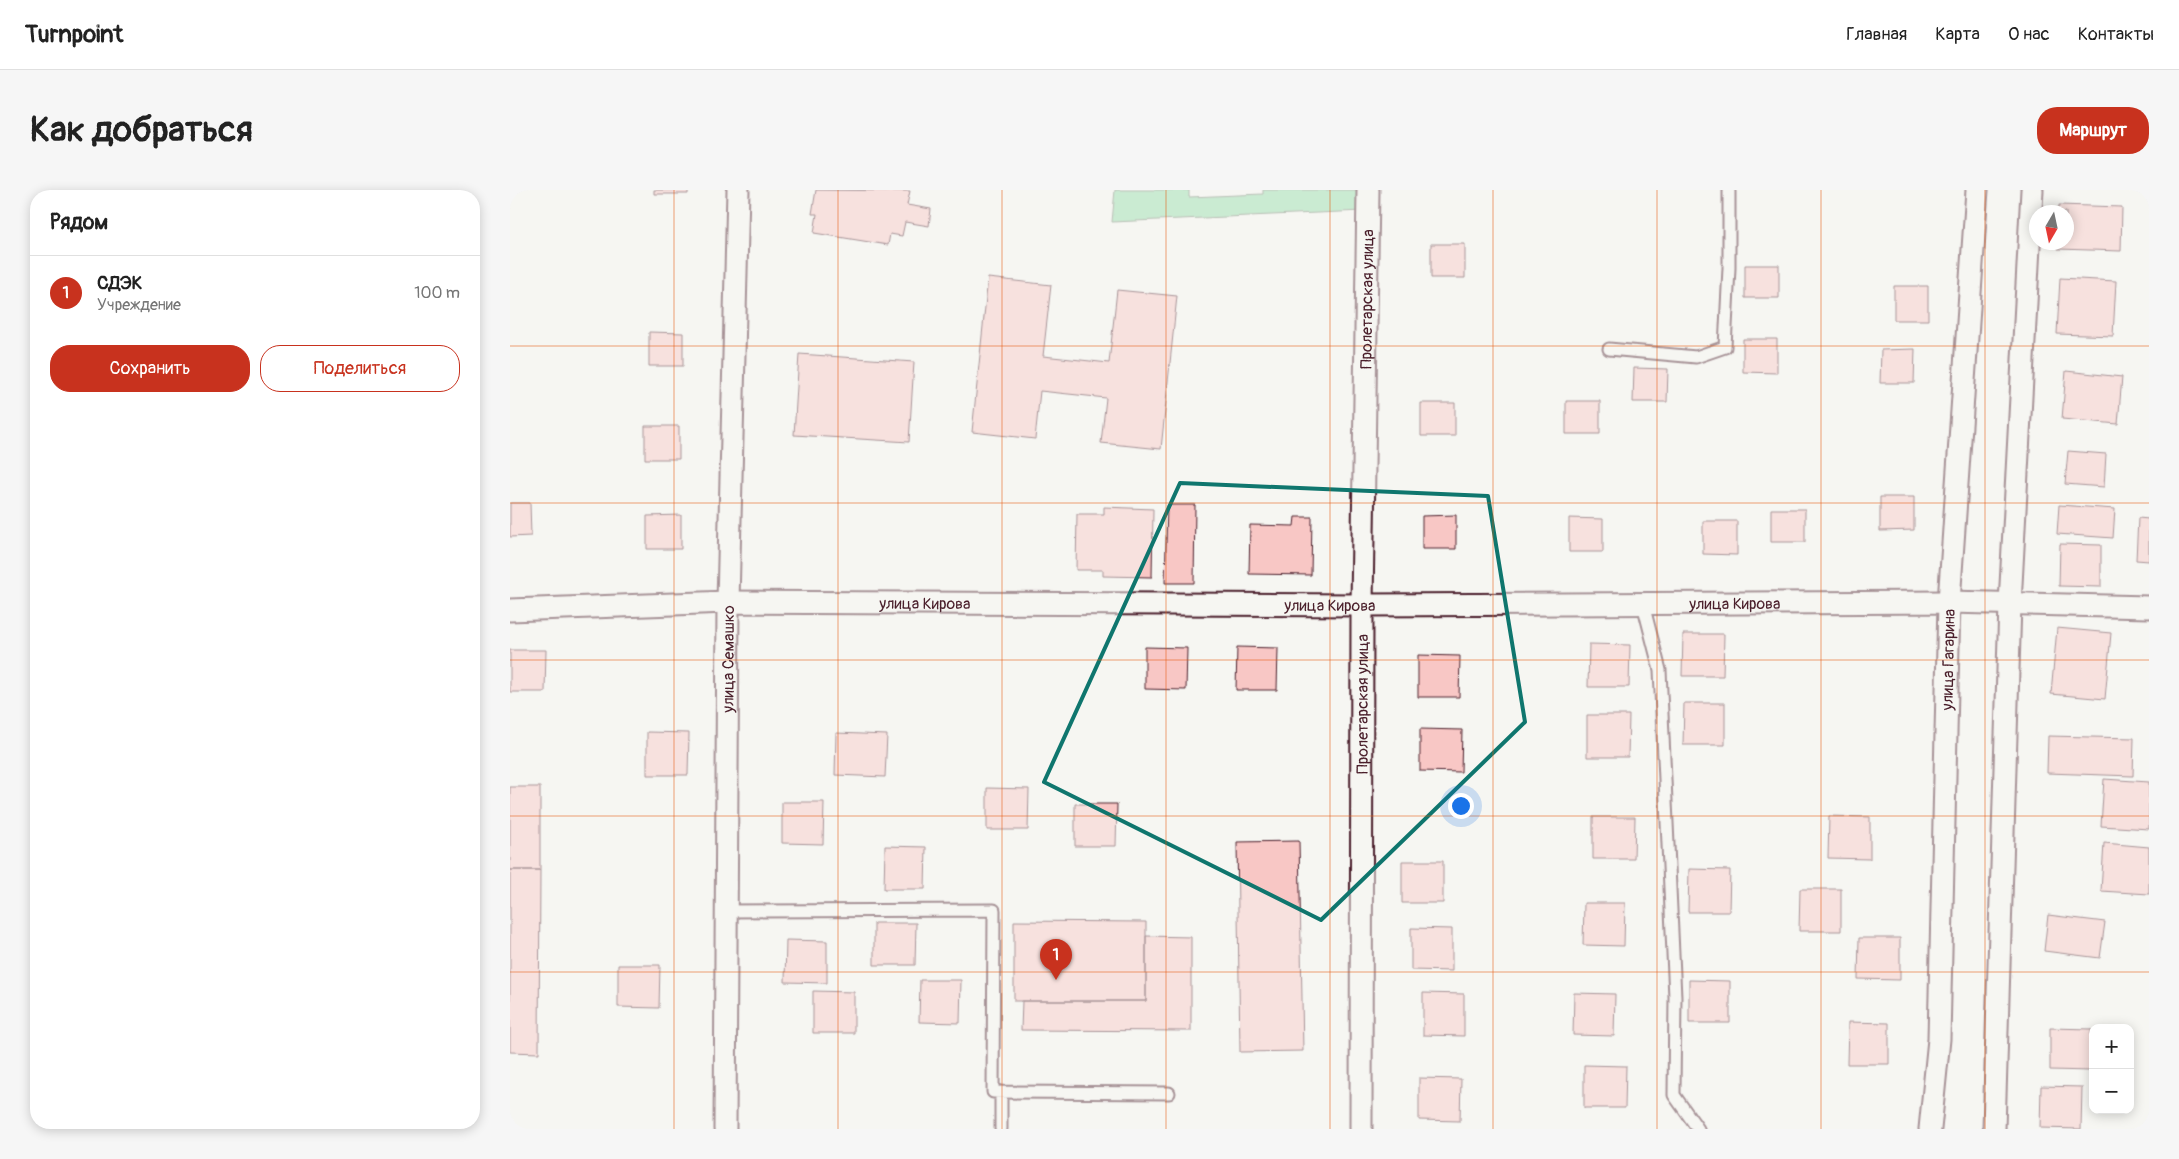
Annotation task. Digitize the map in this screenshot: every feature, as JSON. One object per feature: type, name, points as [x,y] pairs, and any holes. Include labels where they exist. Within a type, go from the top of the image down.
[{"type":"street","name":"улица Семашко","points":[[725,1129],[728,602],[738,190]]},
{"type":"street","name":"Пролетарская улица","points":[[1362,1129],[1362,605],[1368,190]]},
{"type":"street","name":"улица Гагарина","points":[[1930,1129],[1939,1029],[1949,602],[1977,190]]},
{"type":"street","points":[[1994,1129],[2010,604],[2032,190]]},
{"type":"street","name":"улица Кирова","points":[[510,610],[728,602],[1362,605],[1949,602],[2149,607]]},
{"type":"lane","points":[[1609,349],[1696,357],[1725,347],[1729,268],[1728,190]]},
{"type":"lane","points":[[1643,604],[1660,670],[1675,997],[1674,1095],[1698,1129]]},
{"type":"lane","points":[[726,911],[994,910],[993,1092],[1169,1092]]},
{"type":"lane","points":[[1001,1092],[1001,1129]]},
{"type":"highlighted area","points":[[1180,483],[1488,496],[1525,722],[1321,920],[1044,782]]},
{"type":"green space","points":[[1115,190],[1189,190],[1189,197],[1263,194],[1263,190],[1363,190],[1363,211],[1112,222]]},
{"type":"building","points":[[654,190],[688,190],[688,194],[654,194]]},
{"type":"building","points":[[816,190],[910,191],[907,205],[931,209],[929,226],[905,222],[902,236],[890,234],[888,245],[814,233],[817,214],[812,214]]},
{"type":"building","points":[[2074,205],[2122,207],[2121,251],[2074,250]]},
{"type":"building","points":[[1431,244],[1465,244],[1465,278],[1431,278]]},
{"type":"building","points":[[1745,265],[1779,265],[1779,298],[1745,298]]},
{"type":"building","points":[[988,278],[1051,285],[1043,356],[1109,363],[1117,290],[1177,296],[1161,449],[1101,443],[1106,398],[1040,391],[1035,439],[972,432]]},
{"type":"building","points":[[2060,278],[2116,281],[2113,336],[2057,334]]},
{"type":"building","points":[[1894,286],[1928,286],[1928,320],[1894,320]]},
{"type":"building","points":[[649,332],[683,333],[683,366],[649,366]]},
{"type":"building","points":[[1743,339],[1777,339],[1777,373],[1743,372]]},
{"type":"building","points":[[1915,349],[1914,383],[1880,383],[1881,350]]},
{"type":"building","points":[[799,354],[914,362],[909,442],[794,435]]},
{"type":"building","points":[[1634,368],[1668,369],[1667,402],[1633,402]]},
{"type":"building","points":[[2066,371],[2122,377],[2118,424],[2062,419]]},
{"type":"building","points":[[1566,401],[1600,401],[1600,434],[1566,434]]},
{"type":"building","points":[[1421,403],[1455,403],[1455,436],[1421,436]]},
{"type":"building","points":[[645,426],[679,426],[679,459],[645,459]]},
{"type":"building","points":[[2068,451],[2106,454],[2104,487],[2065,484]]},
{"type":"building","points":[[1880,497],[1914,497],[1914,530],[1880,531]]},
{"type":"building","points":[[510,503],[530,503],[531,536],[510,537]]},
{"type":"building","points":[[1167,505],[1195,505],[1194,583],[1165,583]]},
{"type":"building","points":[[2059,505],[2115,509],[2113,538],[2057,534]]},
{"type":"building","points":[[1104,507],[1153,509],[1152,577],[1103,576],[1103,570],[1076,570],[1077,514],[1104,514]]},
{"type":"building","points":[[1771,509],[1805,509],[1805,542],[1771,542]]},
{"type":"building","points":[[681,515],[681,549],[647,549],[647,516]]},
{"type":"building","points":[[1456,515],[1456,549],[1422,549],[1422,516]]},
{"type":"building","points":[[1295,517],[1312,517],[1311,575],[1249,574],[1250,525],[1294,526]]},
{"type":"building","points":[[1569,518],[1603,519],[1603,552],[1569,552]]},
{"type":"building","points":[[2138,518],[2149,519],[2149,561],[2136,560]]},
{"type":"building","points":[[1703,521],[1737,521],[1737,555],[1703,554]]},
{"type":"building","points":[[2060,544],[2101,545],[2101,587],[2059,586]]},
{"type":"building","points":[[2057,628],[2111,633],[2105,699],[2051,694]]},
{"type":"building","points":[[1683,634],[1724,634],[1723,676],[1682,676]]},
{"type":"building","points":[[1589,644],[1630,645],[1629,687],[1588,687]]},
{"type":"building","points":[[1145,647],[1187,648],[1186,690],[1145,689]]},
{"type":"building","points":[[1237,647],[1278,648],[1277,690],[1236,690]]},
{"type":"building","points":[[510,650],[546,650],[545,692],[510,692]]},
{"type":"building","points":[[1418,655],[1460,656],[1459,697],[1418,697]]},
{"type":"building","points":[[1684,703],[1725,703],[1725,745],[1683,745]]},
{"type":"building","points":[[1587,715],[1629,715],[1628,757],[1587,757]]},
{"type":"building","points":[[1420,729],[1462,730],[1461,772],[1420,771]]},
{"type":"building","points":[[647,732],[689,733],[688,775],[647,775]]},
{"type":"building","points":[[836,733],[887,735],[885,777],[835,775]]},
{"type":"building","points":[[2048,736],[2134,738],[2133,776],[2047,773]]},
{"type":"building","points":[[2104,779],[2149,782],[2149,829],[2101,826]]},
{"type":"building","points":[[510,787],[540,787],[540,870],[510,870]]},
{"type":"building","points":[[987,788],[1029,789],[1028,830],[987,830]]},
{"type":"building","points":[[782,802],[824,802],[823,844],[782,843]]},
{"type":"building","points":[[1075,804],[1117,804],[1116,846],[1075,846]]},
{"type":"building","points":[[1829,816],[1870,817],[1870,859],[1828,858]]},
{"type":"building","points":[[1593,817],[1635,817],[1634,859],[1593,859]]},
{"type":"building","points":[[1299,841],[1303,1051],[1240,1052],[1237,842]]},
{"type":"building","points":[[2104,843],[2149,847],[2149,894],[2101,891]]},
{"type":"building","points":[[885,846],[926,847],[925,889],[884,889]]},
{"type":"building","points":[[1402,861],[1443,861],[1443,903],[1402,903]]},
{"type":"building","points":[[1689,869],[1730,870],[1729,912],[1688,912]]},
{"type":"building","points":[[510,870],[540,870],[539,1053],[510,1052]]},
{"type":"building","points":[[1800,889],[1841,889],[1841,931],[1799,931]]},
{"type":"building","points":[[1584,903],[1625,903],[1624,946],[1583,945]]},
{"type":"building","points":[[2048,915],[2105,922],[2100,958],[2044,951]]},
{"type":"building","points":[[1014,921],[1146,922],[1146,1001],[1014,1001]]},
{"type":"building","points":[[874,923],[916,923],[915,965],[874,965]]},
{"type":"building","points":[[1411,928],[1452,929],[1452,971],[1411,970]]},
{"type":"building","points":[[1146,936],[1191,937],[1191,1031],[1021,1030],[1022,1001],[1146,1001]]},
{"type":"building","points":[[1859,938],[1900,938],[1900,980],[1858,979]]},
{"type":"building","points":[[786,940],[827,941],[827,983],[785,982]]},
{"type":"building","points":[[618,965],[660,965],[659,1008],[618,1007]]},
{"type":"building","points":[[920,980],[961,980],[960,1023],[919,1022]]},
{"type":"building","points":[[1689,980],[1730,981],[1730,1023],[1689,1023]]},
{"type":"building","points":[[813,991],[854,992],[854,1033],[813,1033]]},
{"type":"building","points":[[1423,993],[1464,994],[1464,1036],[1423,1035]]},
{"type":"building","points":[[1574,993],[1615,994],[1614,1036],[1573,1035]]},
{"type":"building","points":[[1848,1022],[1889,1023],[1889,1064],[1847,1064]]},
{"type":"building","points":[[2050,1028],[2089,1029],[2089,1071],[2050,1070]]},
{"type":"building","points":[[1584,1065],[1626,1066],[1625,1108],[1584,1108]]},
{"type":"building","points":[[1419,1078],[1461,1079],[1460,1121],[1419,1120]]},
{"type":"building","points":[[2041,1086],[2082,1087],[2081,1129],[2040,1128]]},
{"type":"place","name":"СДЭК","points":[[1056,980]]}]
